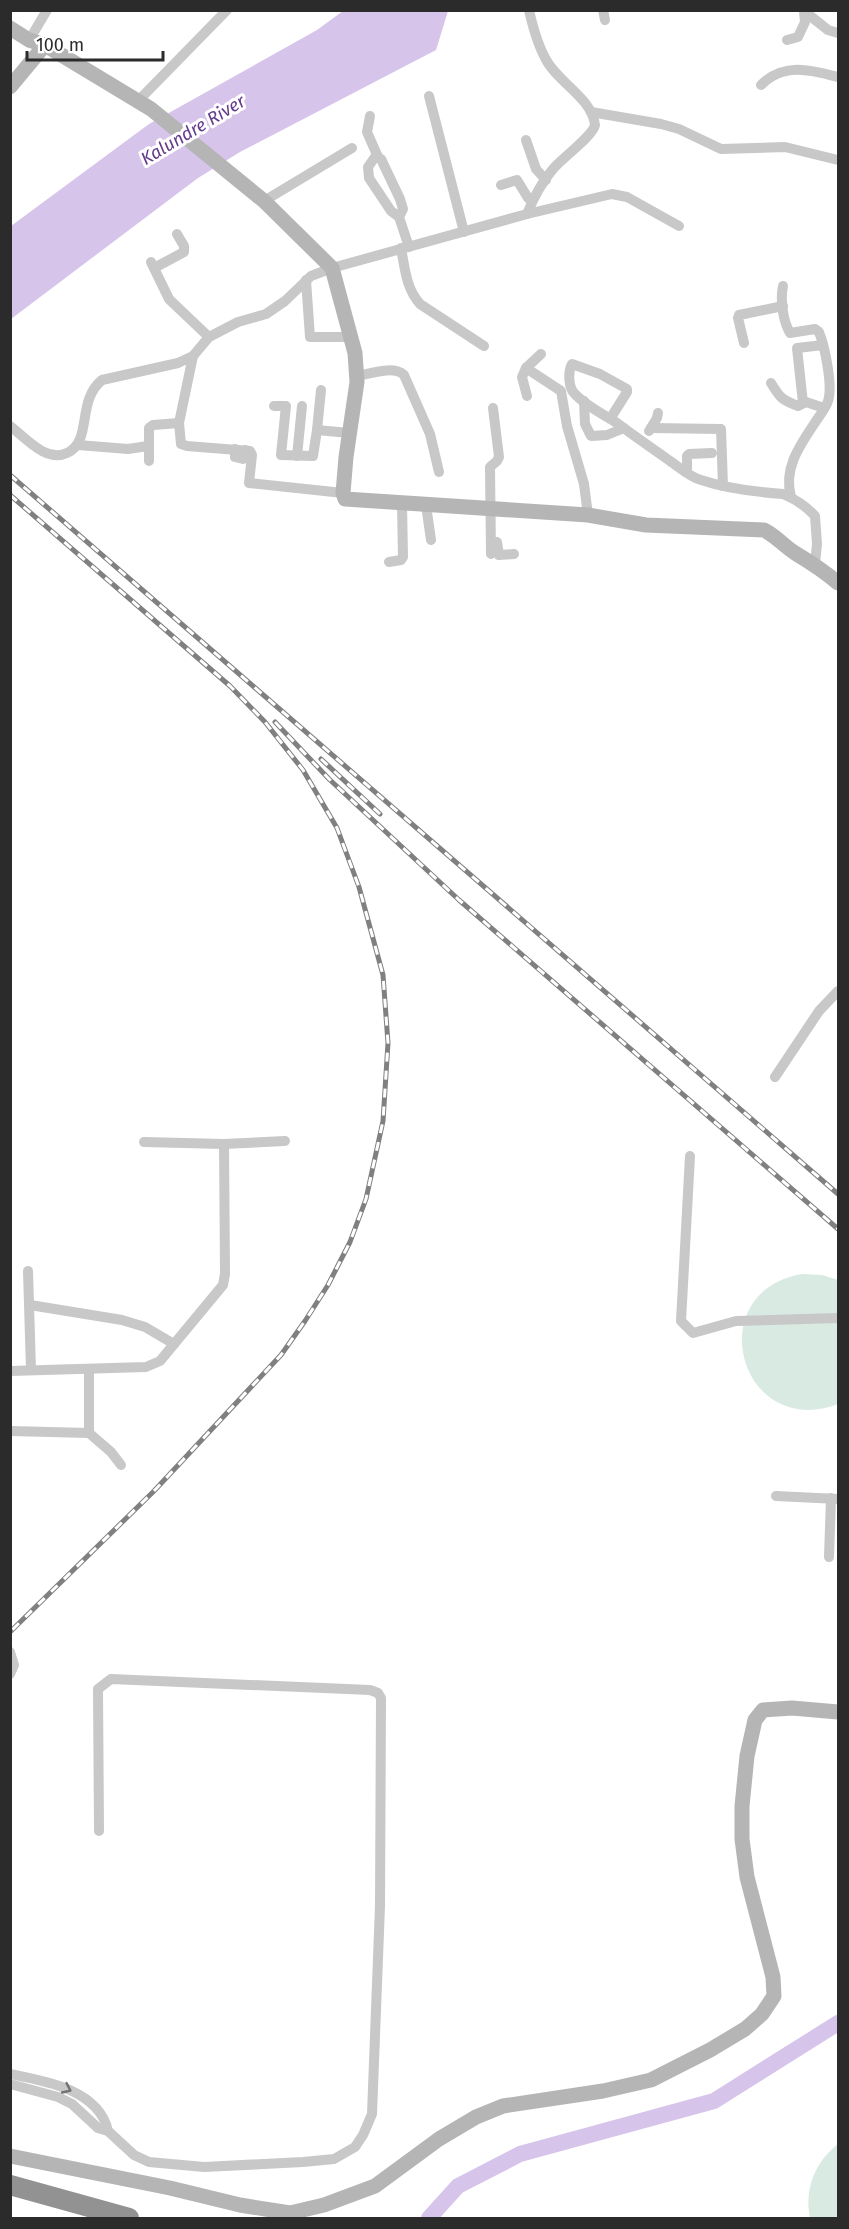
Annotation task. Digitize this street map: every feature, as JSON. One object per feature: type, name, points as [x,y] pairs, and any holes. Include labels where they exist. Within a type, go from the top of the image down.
[{"type":"highway","points":[[10,2186],[129,2218]]},
{"type":"highway","points":[[10,2199],[78,2218]]},
{"type":"street","points":[[34,32],[47,10]]},
{"type":"street","points":[[145,104],[227,10]]},
{"type":"street","points":[[527,214],[532,201],[551,171],[594,130],[594,118],[591,112],[549,64],[539,45],[529,10]]},
{"type":"street","points":[[805,11],[828,30],[838,33]]},
{"type":"street","points":[[787,40],[798,37],[805,22],[805,11]]},
{"type":"street","points":[[10,17],[34,32],[45,45]]},
{"type":"street","points":[[10,28],[29,40],[45,45],[145,104],[264,201],[332,268],[351,337],[356,376],[343,493],[345,499],[588,515],[646,525],[764,530],[776,536],[793,552],[814,564],[838,583]]},
{"type":"street","points":[[10,87],[45,45]]},
{"type":"street","points":[[761,84],[776,74],[791,69],[803,68],[838,77]]},
{"type":"street","points":[[429,96],[464,232]]},
{"type":"street","points":[[591,112],[679,129],[721,149],[785,147],[838,160]]},
{"type":"street","points":[[370,116],[367,132],[403,209],[399,217],[405,247],[408,287],[420,304],[484,346]]},
{"type":"street","points":[[526,140],[536,169],[546,180]]},
{"type":"street","points":[[264,201],[352,148]]},
{"type":"street","points":[[378,157],[375,157],[368,167],[369,178],[391,211],[399,217]]},
{"type":"street","points":[[501,185],[517,180],[532,201]]},
{"type":"street","points":[[343,493],[244,483],[252,455],[250,451],[187,447],[181,444],[179,423],[194,356],[209,337],[238,322],[266,314],[285,302],[311,276],[405,247],[527,214],[612,194],[627,197],[679,226]]},
{"type":"street","points":[[177,234],[184,246],[184,252],[152,265],[169,299],[209,337]]},
{"type":"street","points":[[306,280],[309,337],[351,337]]},
{"type":"street","points":[[783,286],[783,306],[787,329],[790,333],[818,330],[823,345],[830,390],[824,408],[788,472],[791,497]]},
{"type":"street","points":[[744,343],[739,315],[783,306]]},
{"type":"street","points":[[803,403],[797,348],[823,345]]},
{"type":"street","points":[[527,396],[522,377],[526,368],[541,354]]},
{"type":"street","points":[[10,426],[43,452],[60,456],[72,451],[78,445],[87,400],[95,386],[102,380],[178,363],[194,356]]},
{"type":"street","points":[[610,419],[627,389],[600,374],[572,364],[569,369],[571,389],[584,401],[610,419],[624,428],[699,480],[731,489],[783,494],[791,497],[815,516],[817,544],[814,564]]},
{"type":"street","points":[[526,368],[561,391]]},
{"type":"street","points":[[356,376],[392,370],[404,375],[430,434],[439,472]]},
{"type":"street","points":[[564,371],[561,391],[567,426],[584,484],[588,515]]},
{"type":"street","points":[[771,383],[779,397],[784,400],[798,406],[803,403],[812,403],[824,408]]},
{"type":"street","points":[[319,406],[280,406],[279,453],[281,455],[313,456],[321,390]]},
{"type":"street","points":[[584,401],[585,424],[591,436],[608,435],[624,428]]},
{"type":"street","points":[[297,456],[302,406]]},
{"type":"street","points":[[493,408],[499,457],[498,461],[490,467],[493,549],[499,555],[514,554]]},
{"type":"street","points":[[643,442],[658,413]]},
{"type":"street","points":[[149,461],[149,428],[153,425],[179,423]]},
{"type":"street","points":[[651,428],[721,429],[723,486]]},
{"type":"street","points":[[317,430],[349,433]]},
{"type":"street","points":[[78,445],[128,449],[148,446]]},
{"type":"street","points":[[687,472],[689,454],[712,453]]},
{"type":"street","points":[[389,562],[402,560],[403,557],[402,504]]},
{"type":"street","points":[[426,505],[430,540]]},
{"type":"street","points":[[775,1077],[819,1011],[838,991]]},
{"type":"street","points":[[144,1142],[224,1144],[285,1141]]},
{"type":"street","points":[[10,1371],[146,1367],[160,1361],[223,1286],[225,1274],[224,1144]]},
{"type":"street","points":[[690,1156],[681,1321],[693,1333],[736,1320],[838,1318]]},
{"type":"street","points":[[28,1271],[31,1370]]},
{"type":"street","points":[[30,1305],[145,1326],[174,1344]]},
{"type":"street","points":[[89,1369],[89,1433]]},
{"type":"street","points":[[10,1431],[89,1433],[111,1452],[121,1465]]},
{"type":"street","points":[[776,1496],[835,1498],[829,1557]]},
{"type":"street","points":[[10,1652],[14,1665],[10,1674]]},
{"type":"street","points":[[10,2084],[58,2097],[72,2104],[98,2128],[108,2131],[134,2155],[149,2162],[204,2167],[334,2159],[355,2147],[372,2114],[381,1906],[381,1698],[378,1693],[370,1690],[111,1679],[99,1689],[99,1831]]},
{"type":"street","points":[[10,2156],[170,2188],[240,2205],[290,2213],[324,2205],[375,2186],[439,2139],[476,2117],[503,2106],[603,2091],[651,2080],[684,2064],[745,2029],[762,2014],[774,1996],[773,1977],[747,1877],[742,1839],[745,1776],[755,1720],[763,1710],[792,1708],[838,1713]]},
{"type":"street","points":[[10,2074],[47,2081],[87,2099],[104,2118],[108,2131]]},
{"type":"shaded area","points":[[802,1274],[822,1275],[838,1280],[838,1404],[804,1410],[777,1402],[756,1384],[745,1360],[742,1333],[750,1307],[770,1286]]},
{"type":"shaded area","points":[[838,2144],[838,2218],[810,2218],[809,2197],[813,2177],[823,2159]]},
{"type":"water","name":"Kalundre River","points":[[343,11],[448,11],[436,50],[240,152],[198,178],[11,319],[11,226],[149,124],[317,30]]},
{"type":"waterway","points":[[429,2218],[458,2186],[520,2154],[714,2101],[838,2023]]},
{"type":"railway","points":[[10,475],[838,1194]]},
{"type":"railway","points":[[10,495],[230,686],[265,722],[303,770],[337,828],[359,887],[383,975],[388,1043],[383,1121],[366,1199],[350,1242],[328,1285],[305,1321],[281,1355],[154,1491],[10,1632]]},
{"type":"railway","points":[[275,722],[329,779],[459,900],[838,1229]]},
{"type":"railway","points":[[321,759],[380,814]]}]
